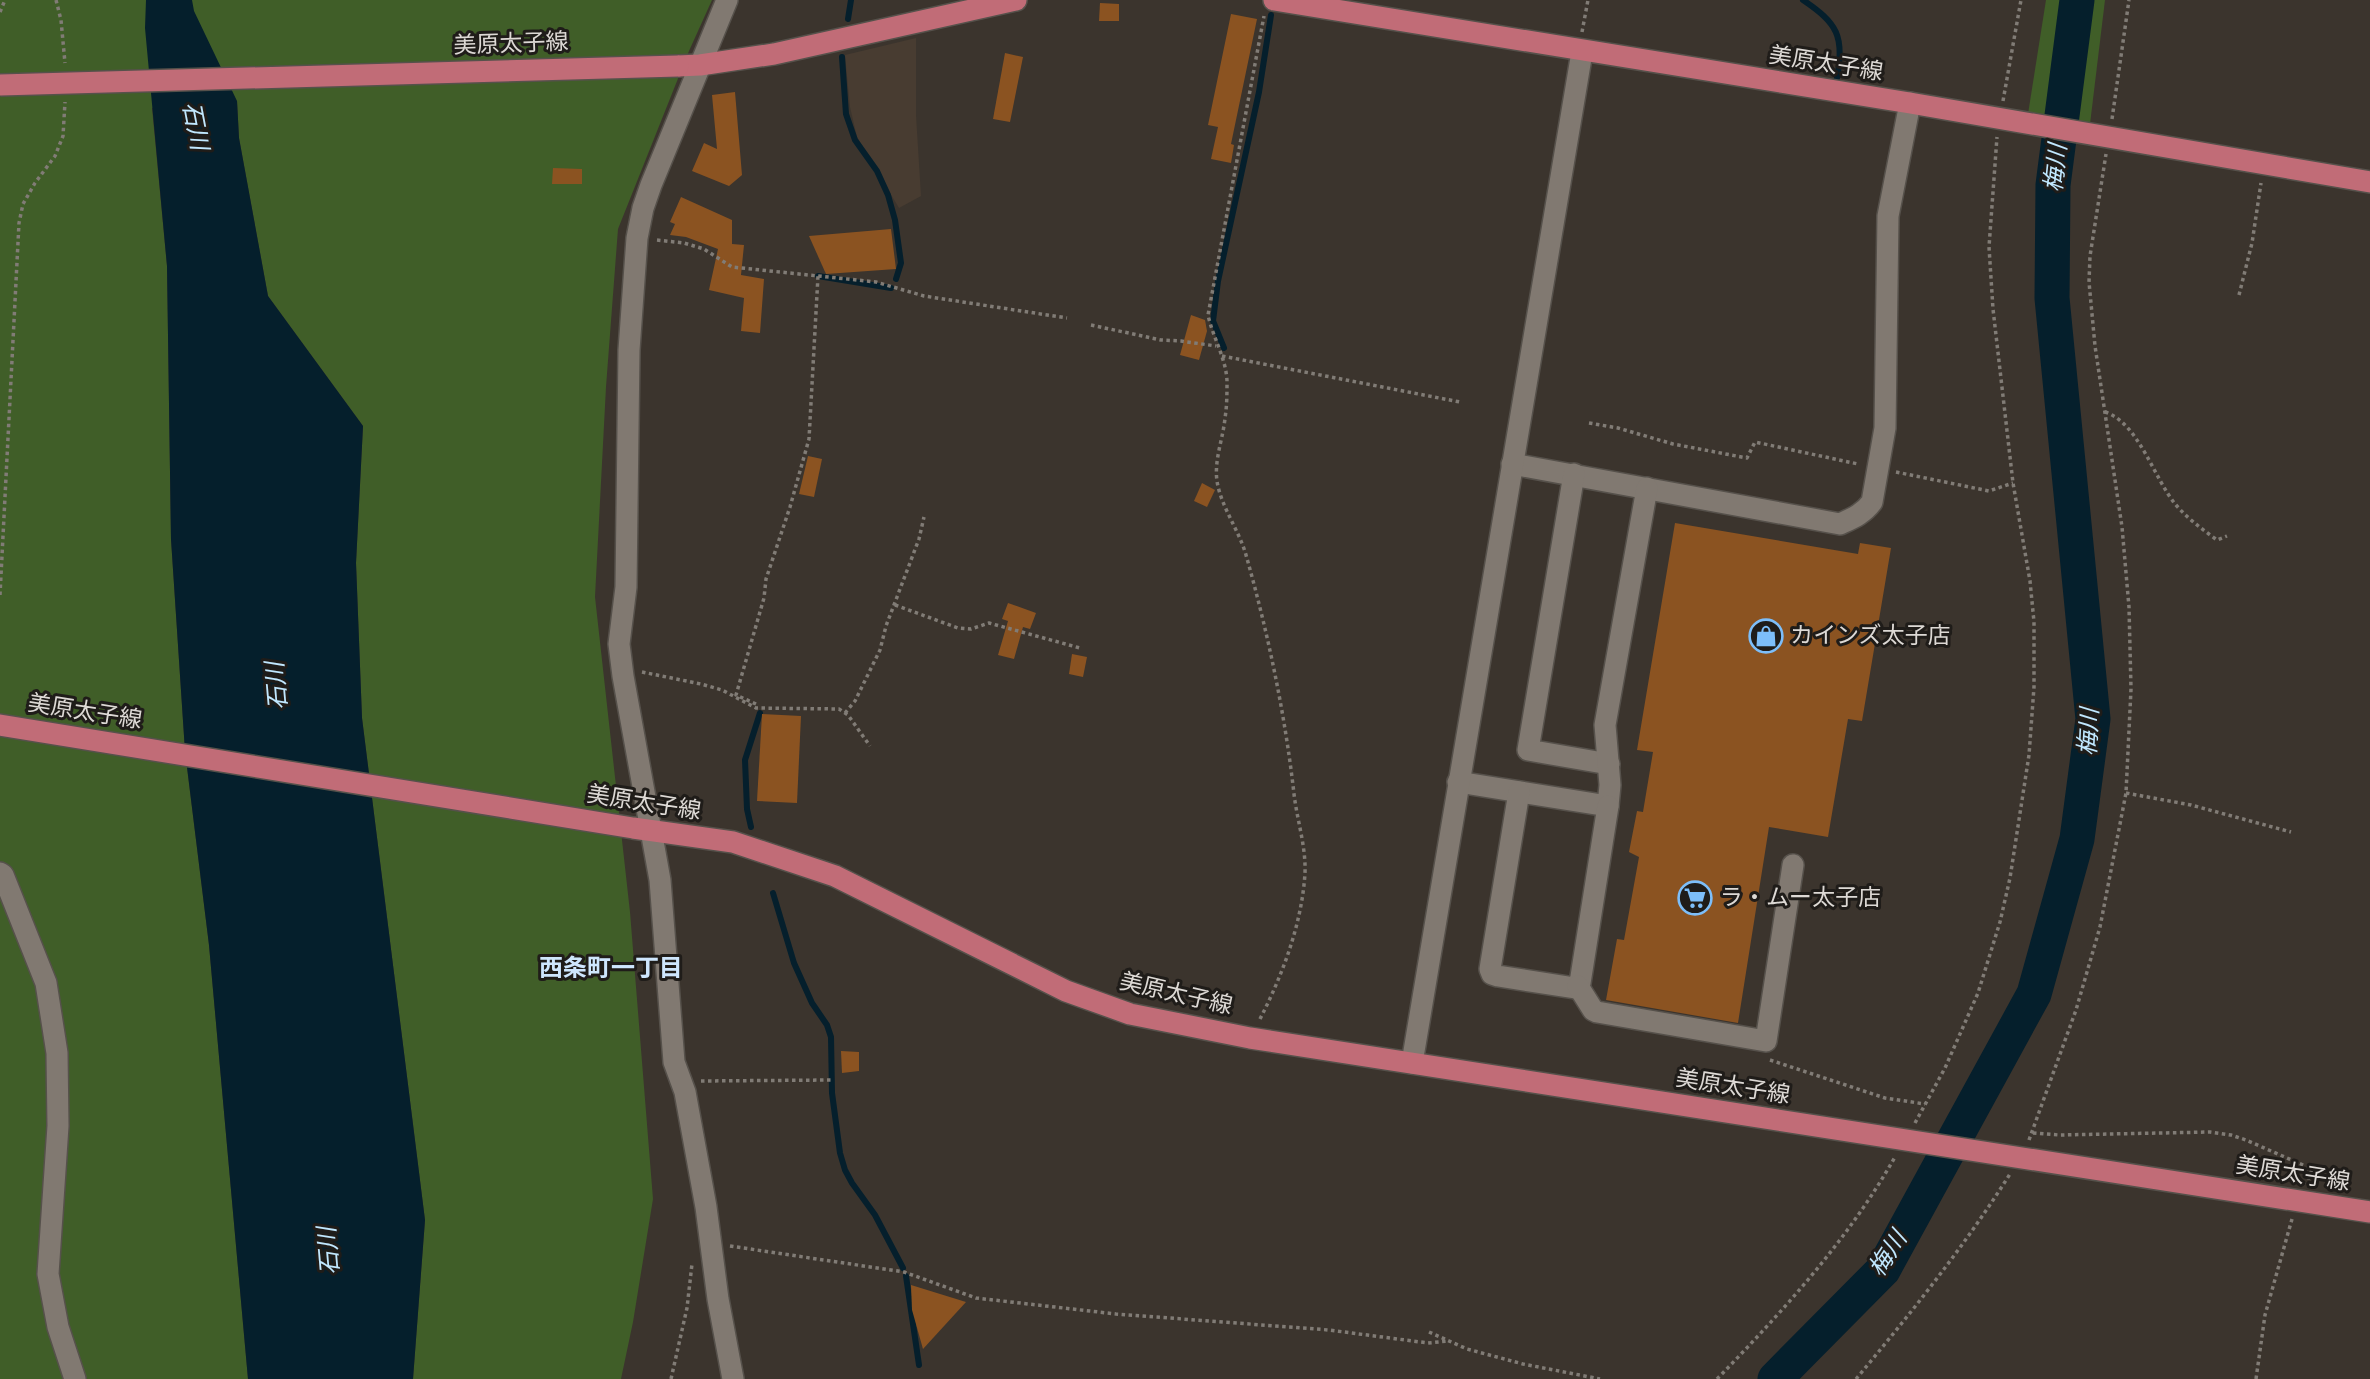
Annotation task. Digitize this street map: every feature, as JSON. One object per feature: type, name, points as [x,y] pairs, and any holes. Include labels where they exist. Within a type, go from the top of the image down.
[{"type":"main road","name":"美原太子線","points":[[0,85],[700,65],[774,54],[1016,0]]},
{"type":"main road","name":"美原太子線","points":[[1269,6],[1582,51],[1910,103],[2370,182]]},
{"type":"main road","name":"美原太子線","points":[[0,725],[642,830],[733,842],[835,876],[1066,991],[1130,1014],[1250,1038],[2370,1212]]},
{"type":"street","points":[[727,0],[642,208],[629,351],[626,587],[619,644],[642,830],[660,880],[674,1062],[685,1092],[701,1248],[718,1299],[733,1379]]},
{"type":"street","points":[[1412,1063],[1582,51]]},
{"type":"street","points":[[1512,464],[1840,524],[1856,517],[1872,502],[1885,428],[1888,216],[1910,103]]},
{"type":"street","points":[[1574,474],[1528,750],[1609,764]]},
{"type":"street","points":[[1519,792],[1490,969],[1492,974],[1571,988],[1578,986],[1581,980],[1608,806],[1611,785],[1605,725],[1647,488]]},
{"type":"street","points":[[1458,782],[1608,806]]},
{"type":"street","points":[[1578,986],[1597,1012],[1766,1041],[1793,865]]},
{"type":"street","points":[[0,873],[46,983],[57,1053],[58,1126],[48,1274],[58,1328],[75,1379]]},
{"type":"path","points":[[0,12],[5,0]]},
{"type":"path","points":[[56,0],[61,20],[65,63]]},
{"type":"path","points":[[1582,51],[1588,0]]},
{"type":"path","points":[[1767,1059],[1885,1098],[1925,1104],[1963,1030],[1978,993],[2010,878],[2029,755],[2034,687],[2034,622],[2030,580],[2013,483],[1993,309],[1989,247],[1993,174],[2021,0]]},
{"type":"path","points":[[1856,1379],[1931,1289],[1971,1235],[2036,1126],[2097,939],[2116,853],[2126,793],[2131,689],[2129,607],[2122,527],[2095,346],[2089,282],[2106,137],[2129,0]]},
{"type":"path","points":[[1250,1038],[1296,929],[1305,870],[1288,738],[1275,677],[1246,556],[1217,480],[1226,394],[1225,362],[1208,315],[1210,293],[1269,6]]},
{"type":"path","points":[[0,595],[19,223],[23,204],[34,183],[55,156],[63,136],[65,91]]},
{"type":"path","points":[[2239,295],[2252,243],[2264,164]]},
{"type":"path","points":[[638,238],[684,243],[704,249],[732,267],[876,282],[924,296],[1067,318]]},
{"type":"path","points":[[756,704],[736,695],[764,598],[766,579],[809,439],[818,276]]},
{"type":"path","points":[[1091,325],[1161,340],[1218,346]]},
{"type":"path","points":[[1222,356],[1460,401]]},
{"type":"path","points":[[2105,412],[2117,416],[2129,431],[2174,503],[2189,520],[2217,540],[2227,536]]},
{"type":"path","points":[[1589,423],[1618,428],[1673,444],[1747,458],[1755,442],[1989,491],[2013,483]]},
{"type":"path","points":[[845,713],[855,701],[880,650],[886,626],[919,539],[924,517]]},
{"type":"path","points":[[895,605],[958,628],[971,629],[989,623],[1080,648]]},
{"type":"path","points":[[639,671],[722,690],[756,708],[832,708],[845,713],[870,746]]},
{"type":"path","points":[[2126,793],[2191,805],[2291,832]]},
{"type":"path","points":[[697,1082],[831,1080]]},
{"type":"path","points":[[1717,1379],[1817,1270],[1909,1140]]},
{"type":"path","points":[[671,1379],[701,1248],[904,1272],[976,1298],[1116,1314],[1329,1330],[1428,1343],[1448,1340]]},
{"type":"path","points":[[1429,1332],[1467,1349],[1522,1364],[1600,1379]]},
{"type":"shaded area","points":[[916,38],[916,115],[921,196],[899,208],[857,137],[850,107],[845,55]]},
{"type":"green space","points":[[0,0],[712,0],[618,229],[606,387],[595,597],[630,912],[653,1199],[621,1379],[413,1379],[425,1220],[362,718],[356,563],[363,426],[268,296],[239,138],[237,101],[152,108],[167,266],[171,539],[185,751],[209,945],[248,1379],[0,1379]]},
{"type":"green space","points":[[2046,0],[2105,0],[2090,124],[2028,114]]},
{"type":"water","name":"石川","points":[[146,0],[192,0],[194,11],[237,101],[239,138],[268,296],[363,426],[356,563],[362,718],[425,1220],[413,1379],[248,1379],[209,945],[185,751],[171,539],[167,266],[145,28]]},
{"type":"building","points":[[1100,3],[1119,4],[1119,21],[1099,21]]},
{"type":"building","points":[[1231,14],[1257,19],[1231,144],[1234,145],[1231,163],[1211,159],[1218,127],[1208,125]]},
{"type":"building","points":[[1005,53],[1023,57],[1010,122],[993,119]]},
{"type":"building","points":[[735,92],[742,175],[729,186],[692,171],[704,143],[717,149],[712,95]]},
{"type":"building","points":[[553,168],[582,169],[582,184],[552,184]]},
{"type":"building","points":[[681,197],[732,220],[732,244],[744,245],[741,275],[764,279],[760,333],[741,331],[744,298],[709,290],[718,249],[686,237],[670,235],[675,224],[670,222]]},
{"type":"building","points":[[891,229],[896,269],[826,274],[809,236]]},
{"type":"building","points":[[1191,315],[1205,320],[1207,331],[1199,360],[1180,355]]},
{"type":"building","points":[[808,456],[822,459],[814,497],[799,494]]},
{"type":"building","points":[[1202,483],[1215,490],[1207,507],[1194,501]]},
{"type":"building","name":"カインズ太子店","points":[[1675,523],[1858,554],[1860,543],[1891,548],[1862,721],[1848,719],[1828,837],[1769,827],[1738,1023],[1606,1000],[1617,939],[1624,940],[1639,857],[1629,852],[1637,811],[1643,812],[1653,752],[1637,750]]},
{"type":"building","points":[[1008,603],[1036,613],[1030,629],[1023,627],[1014,659],[998,655],[1008,621],[1002,619]]},
{"type":"building","points":[[1072,654],[1087,657],[1083,677],[1069,674]]},
{"type":"building","points":[[762,714],[801,716],[797,803],[757,801]]},
{"type":"building","points":[[841,1051],[859,1052],[859,1071],[842,1073]]},
{"type":"building","points":[[911,1285],[966,1302],[923,1349],[912,1310]]},
{"type":"waterway","points":[[848,19],[851,0]]},
{"type":"waterway","points":[[1803,0],[1824,16],[1836,32],[1840,51],[1837,78]]},
{"type":"waterway","name":"梅川","points":[[1775,1379],[1883,1270],[2034,994],[2077,839],[2093,719],[2052,298],[2053,185],[2077,0]]},
{"type":"waterway","points":[[1224,348],[1213,321],[1218,281],[1259,92],[1271,15]]},
{"type":"waterway","points":[[842,57],[846,114],[855,140],[877,171],[895,220],[901,263],[896,279]]},
{"type":"waterway","points":[[818,276],[891,288]]},
{"type":"waterway","points":[[751,827],[747,809],[745,760],[760,713]]},
{"type":"waterway","points":[[773,893],[794,963],[831,1037],[832,1093],[840,1153],[845,1170],[875,1215],[903,1268]]},
{"type":"waterway","points":[[906,1276],[919,1365]]},
{"type":"place","name":"カインズ太子店","points":[[1766,636]]},
{"type":"place","name":"ラ・ムー太子店","points":[[1695,898]]},
{"type":"district","name":"西条町一丁目","points":[[611,968]]}]
